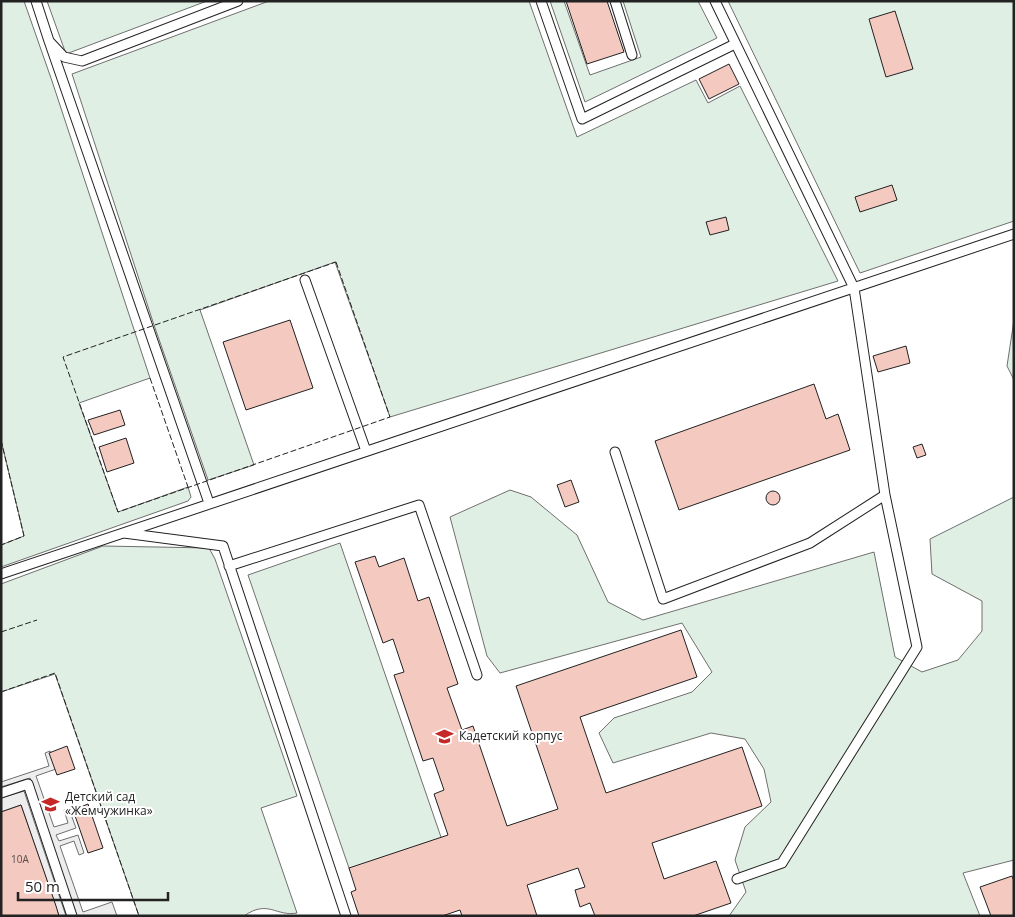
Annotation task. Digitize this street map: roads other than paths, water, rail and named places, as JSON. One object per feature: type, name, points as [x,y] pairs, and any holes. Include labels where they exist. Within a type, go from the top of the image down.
[{"type":"lane","points":[[36,1],[209,503]]},
{"type":"lane","points":[[50,41],[64,56],[82,60],[238,1]]},
{"type":"lane","points":[[541,1],[582,119],[735,44]]},
{"type":"lane","points":[[615,1],[632,55]]},
{"type":"lane","points":[[715,1],[854,288],[885,495],[917,647],[782,863],[737,878]]},
{"type":"lane","points":[[1,574],[1014,234]]},
{"type":"lane","points":[[305,280],[366,451]]},
{"type":"lane","points":[[615,452],[663,598],[810,543],[885,495]]},
{"type":"lane","points":[[230,566],[419,505],[477,675]]},
{"type":"lane","points":[[121,533],[223,546],[346,916]]},
{"type":"lane","points":[[1,793],[28,784],[72,916]]},
{"type":"place","name":"Кадетский корпус","points":[[445,736]]},
{"type":"place","name":"Детский сад «Жемчужинка»","points":[[51,804]]}]
